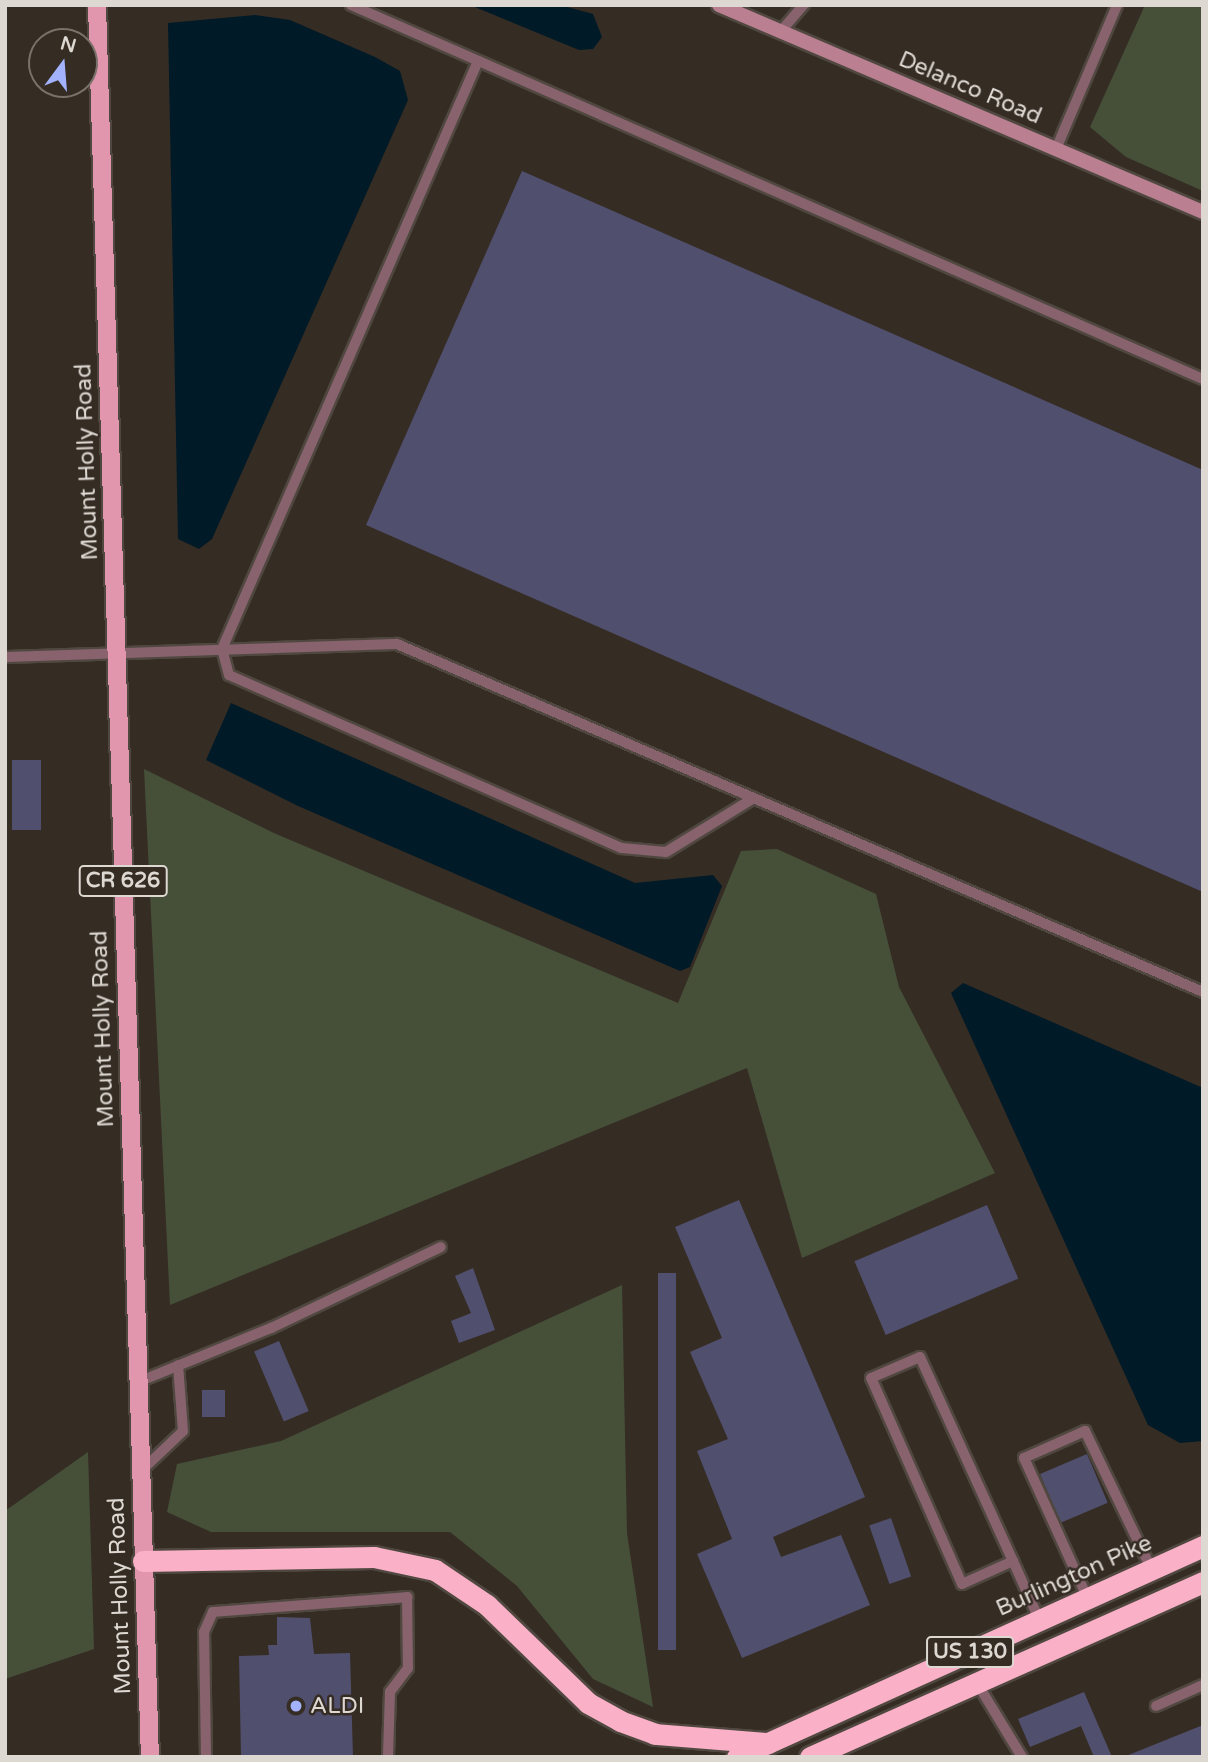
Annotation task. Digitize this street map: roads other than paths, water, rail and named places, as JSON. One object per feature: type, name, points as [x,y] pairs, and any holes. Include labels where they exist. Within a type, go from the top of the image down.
[{"type":"highway","name":"Burlington Pike","points":[[737,1757],[1203,1546]]},
{"type":"highway","points":[[142,1561],[340,1556],[415,1564],[462,1585],[588,1703],[620,1721],[655,1734],[768,1743]]},
{"type":"highway","name":"US 130","points":[[810,1757],[845,1750],[977,1682],[1203,1582]]},
{"type":"main road","name":"Mount Holly Road","points":[[97,5],[150,1757]]},
{"type":"street","name":"Delanco Road","points":[[719,5],[1203,212]]},
{"type":"lane","points":[[351,5],[1203,379]]},
{"type":"lane","points":[[781,32],[804,5]]},
{"type":"lane","points":[[1056,149],[1117,5]]},
{"type":"lane","points":[[478,61],[222,649],[229,675],[622,848],[666,852],[752,799]]},
{"type":"lane","points":[[5,657],[397,645],[1203,992]]},
{"type":"lane","points":[[138,1382],[441,1247]]},
{"type":"lane","points":[[1013,1561],[961,1584],[871,1378],[920,1357],[1013,1561],[1040,1621]]},
{"type":"lane","points":[[140,1472],[183,1431],[178,1366]]},
{"type":"lane","points":[[1087,1599],[1024,1458],[1085,1431],[1152,1570]]},
{"type":"lane","points":[[206,1757],[204,1632],[213,1612],[407,1597],[408,1668],[390,1692],[388,1757]]},
{"type":"lane","points":[[977,1682],[1022,1757]]},
{"type":"lane","points":[[1156,1706],[1203,1685]]},
{"type":"water","points":[[470,5],[560,5],[593,14],[602,37],[593,49],[579,50]]},
{"type":"water","points":[[255,15],[290,20],[375,57],[400,71],[408,100],[212,539],[199,549],[178,539],[168,23]]},
{"type":"water","points":[[231,703],[635,883],[713,875],[722,886],[690,967],[680,971],[298,806],[206,760]]},
{"type":"water","points":[[963,983],[1203,1088],[1203,1441],[1180,1443],[1148,1425],[951,993]]},
{"type":"place","name":"ALDI","points":[[296,1706]]}]
